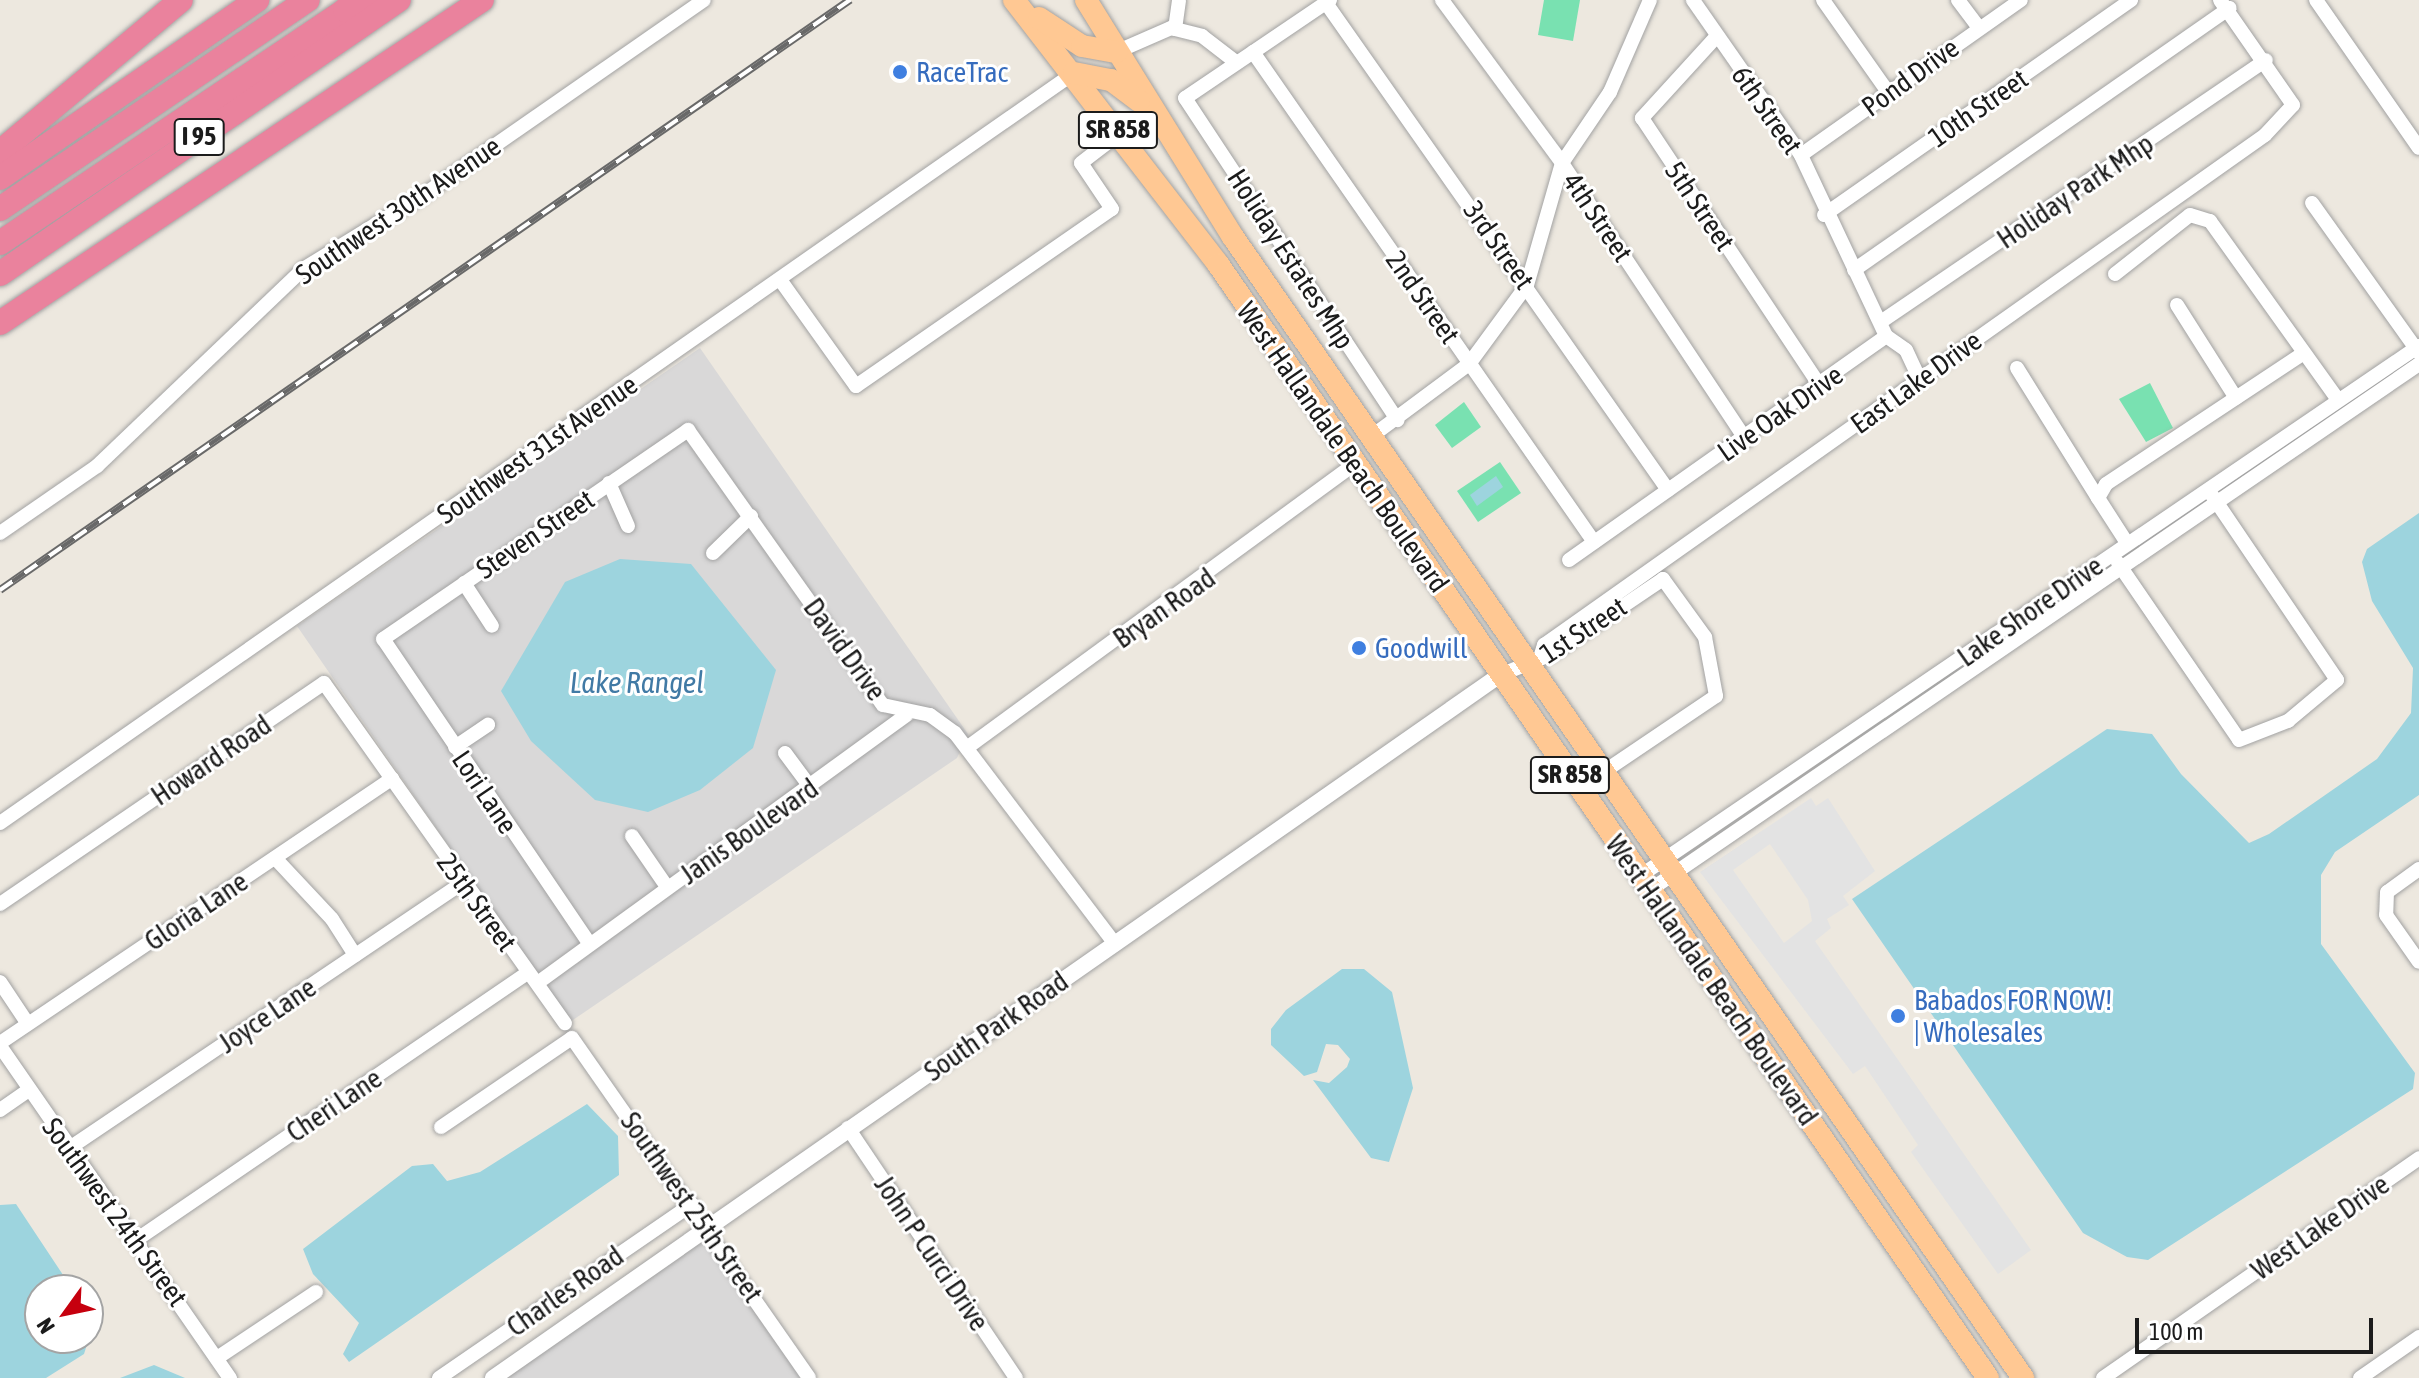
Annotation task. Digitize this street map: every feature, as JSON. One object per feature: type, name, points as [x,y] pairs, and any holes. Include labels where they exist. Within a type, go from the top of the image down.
[{"type":"highway","points":[[0,152],[181,0]]},
{"type":"highway","points":[[0,178],[257,0]]},
{"type":"highway","points":[[110,133],[292,0]]},
{"type":"highway","points":[[0,209],[308,0]]},
{"type":"highway","points":[[8,238],[344,0]]},
{"type":"highway","points":[[8,238],[345,10],[379,0]]},
{"type":"highway","name":"I 95","points":[[0,274],[399,0]]},
{"type":"highway","points":[[0,323],[482,0]]},
{"type":"main road","points":[[1015,0],[1066,38],[1116,52]]},
{"type":"main road","name":"West Hallandale Beach Boulevard","points":[[1015,0],[1120,133],[1307,396],[1988,1378]]},
{"type":"main road","name":"West Hallandale Beach Boulevard","points":[[1086,0],[1160,121],[1372,436],[1536,660],[1605,771],[1672,864],[2023,1378]]},
{"type":"main road","points":[[1074,73],[1111,80],[1160,121]]},
{"type":"main road","points":[[1307,396],[1350,432],[1372,436]]},
{"type":"main road","points":[[1723,994],[1752,1013],[1821,1113],[1853,1130]]},
{"type":"main road","points":[[1833,1153],[1860,1162],[1929,1263],[1960,1285]]},
{"type":"street","name":"Southwest 30th Avenue","points":[[0,533],[107,457],[303,269],[422,196],[704,0]]},
{"type":"street","points":[[1175,29],[1179,0]]},
{"type":"street","name":"4th Street","points":[[1442,0],[1562,163],[1746,440]]},
{"type":"street","points":[[1372,436],[1469,364],[1527,285],[1562,163],[1610,92],[1650,0]]},
{"type":"street","name":"6th Street","points":[[1693,0],[1801,155],[1826,221]]},
{"type":"street","points":[[1823,0],[1888,92]]},
{"type":"street","points":[[1958,0],[1979,28]]},
{"type":"street","name":"Pond Drive","points":[[1801,155],[2021,0]]},
{"type":"street","name":"10th Street","points":[[1826,221],[2131,0]]},
{"type":"street","points":[[2316,0],[2419,148]]},
{"type":"street","points":[[1116,52],[1152,32],[1175,29],[1202,36],[1237,63],[1328,1]]},
{"type":"street","name":"3rd Street","points":[[1328,1],[1668,490]]},
{"type":"street","points":[[1854,270],[2225,4],[2266,60]]},
{"type":"street","name":"5th Street","points":[[1716,37],[1642,118],[1820,386]]},
{"type":"street","name":"2nd Street","points":[[1253,52],[1594,542]]},
{"type":"street","name":"East Lake Drive","points":[[1536,660],[1544,645],[2265,135],[2293,105],[2266,60]]},
{"type":"street","name":"Holiday Park Mhp","points":[[1882,321],[2266,60]]},
{"type":"street","name":"Holiday Estates Mhp","points":[[1237,63],[1185,98],[1397,420]]},
{"type":"street","name":"Southwest 31st Avenue","points":[[0,823],[781,281],[1074,73]]},
{"type":"street","points":[[781,281],[856,386],[1112,209],[1081,163],[1120,133]]},
{"type":"street","points":[[2312,203],[2418,349]]},
{"type":"street","points":[[2115,274],[2190,215],[2210,221],[2304,353],[2357,407]]},
{"type":"street","points":[[1826,221],[1882,321],[1886,336],[1906,350],[1920,380]]},
{"type":"street","points":[[2177,305],[2236,398]]},
{"type":"street","name":"Live Oak Drive","points":[[1569,560],[1746,440],[1886,336]]},
{"type":"street","name":"Lake Shore Drive","points":[[1645,883],[1765,791],[2286,434],[2418,349]]},
{"type":"street","points":[[2098,498],[2106,484],[2304,353]]},
{"type":"street","name":"Lake Shore Drive","points":[[1672,864],[1775,805],[2419,364]]},
{"type":"street","points":[[2017,368],[2127,543]]},
{"type":"street","name":"Steven Street","points":[[383,639],[688,430]]},
{"type":"street","name":"David Drive","points":[[688,430],[883,705],[906,715],[942,720],[968,747],[1115,944]]},
{"type":"street","points":[[2286,434],[2296,448]]},
{"type":"street","name":"Bryan Road","points":[[968,747],[1355,464]]},
{"type":"street","points":[[609,483],[628,526]]},
{"type":"street","points":[[2112,554],[2239,740],[2288,721],[2337,680],[2207,488]]},
{"type":"street","points":[[713,553],[751,516]]},
{"type":"street","name":"1st Street","points":[[1500,675],[1536,660],[1663,579],[1705,637],[1716,696],[1605,771]]},
{"type":"street","points":[[464,583],[492,626]]},
{"type":"street","name":"Lori Lane","points":[[383,639],[589,943]]},
{"type":"street","name":"South Park Road","points":[[493,1378],[1500,675]]},
{"type":"street","name":"Howard Road","points":[[0,904],[324,683],[392,779]]},
{"type":"street","name":"Janis Boulevard","points":[[589,943],[811,788],[906,715]]},
{"type":"street","points":[[455,747],[488,725]]},
{"type":"street","points":[[785,753],[811,788]]},
{"type":"street","name":"Gloria Lane","points":[[0,1045],[392,779]]},
{"type":"street","name":"25th Street","points":[[392,779],[462,883],[565,1023]]},
{"type":"street","points":[[1765,791],[1775,805]]},
{"type":"street","points":[[632,836],[667,887]]},
{"type":"street","points":[[275,858],[332,919],[355,955]]},
{"type":"street","points":[[2419,869],[2387,892],[2386,915],[2419,962]]},
{"type":"street","name":"Joyce Lane","points":[[71,1147],[462,883]]},
{"type":"street","points":[[543,979],[589,943]]},
{"type":"street","name":"Cheri Lane","points":[[139,1238],[528,973]]},
{"type":"street","points":[[0,982],[28,1024]]},
{"type":"street","name":"Southwest 25th Street","points":[[441,1127],[572,1038],[692,1204],[809,1378]]},
{"type":"street","name":"Southwest 24th Street","points":[[0,1045],[26,1092],[139,1238],[230,1378]]},
{"type":"street","points":[[0,1110],[26,1092]]},
{"type":"street","name":"John P Curci Drive","points":[[848,1128],[1016,1378]]},
{"type":"street","name":"West Lake Drive","points":[[2103,1378],[2419,1158]]},
{"type":"street","name":"Charles Road","points":[[439,1378],[692,1204]]},
{"type":"street","points":[[217,1358],[316,1292]]},
{"type":"street","points":[[2360,1378],[2419,1337]]},
{"type":"shaded area","points":[[700,348],[968,734],[957,758],[570,1022],[297,626]]},
{"type":"shaded area","points":[[1811,798],[1816,806],[1828,798],[1875,871],[1843,896],[1849,905],[1827,919],[1831,928],[1815,941],[2031,1250],[1998,1274],[1911,1152],[1918,1145],[1865,1066],[1853,1074],[1700,872]],"holes":[[[1770,844],[1808,900],[1812,921],[1784,943],[1733,870]]]},
{"type":"shaded area","points":[[706,1239],[801,1378],[507,1378]]},
{"type":"green space","points":[[1544,0],[1580,0],[1573,41],[1538,35]]},
{"type":"green space","points":[[2150,383],[2173,428],[2146,442],[2119,399]]},
{"type":"green space","points":[[1464,402],[1481,427],[1452,448],[1435,425]]},
{"type":"green space","points":[[1500,462],[1521,493],[1478,522],[1457,491]]},
{"type":"water","points":[[1496,476],[1503,487],[1477,506],[1470,495]]},
{"type":"water","points":[[2419,513],[2419,795],[2335,852],[2321,875],[2321,944],[2415,1073],[2413,1089],[2148,1260],[2127,1257],[2083,1233],[1852,899],[2107,729],[2152,734],[2181,774],[2249,843],[2269,834],[2377,759],[2411,713],[2413,668],[2372,601],[2362,562],[2367,549]]},
{"type":"water","name":"Lake Rangel","points":[[620,559],[691,564],[776,670],[753,748],[700,790],[648,812],[595,800],[531,741],[501,691],[565,582]]},
{"type":"water","points":[[1342,969],[1364,969],[1392,992],[1413,1088],[1389,1162],[1371,1158],[1313,1080],[1329,1083],[1347,1067],[1350,1059],[1338,1045],[1326,1044],[1317,1072],[1304,1076],[1271,1045],[1271,1029],[1286,1010]]},
{"type":"water","points":[[587,1104],[618,1136],[619,1175],[349,1362],[343,1354],[359,1323],[313,1274],[303,1249],[412,1166],[433,1164],[447,1181],[480,1172]]},
{"type":"water","points":[[16,1204],[62,1274],[24,1274],[24,1354],[84,1354],[46,1378],[0,1378],[0,1205]]},
{"type":"water","points":[[154,1365],[185,1378],[120,1378]]},
{"type":"railway","points":[[0,590],[850,0]]},
{"type":"place","name":"RaceTrac","points":[[900,72]]},
{"type":"place","name":"Goodwill","points":[[1359,648]]},
{"type":"place","name":"Babados FOR NOW! | Wholesales","points":[[1898,1016]]}]
